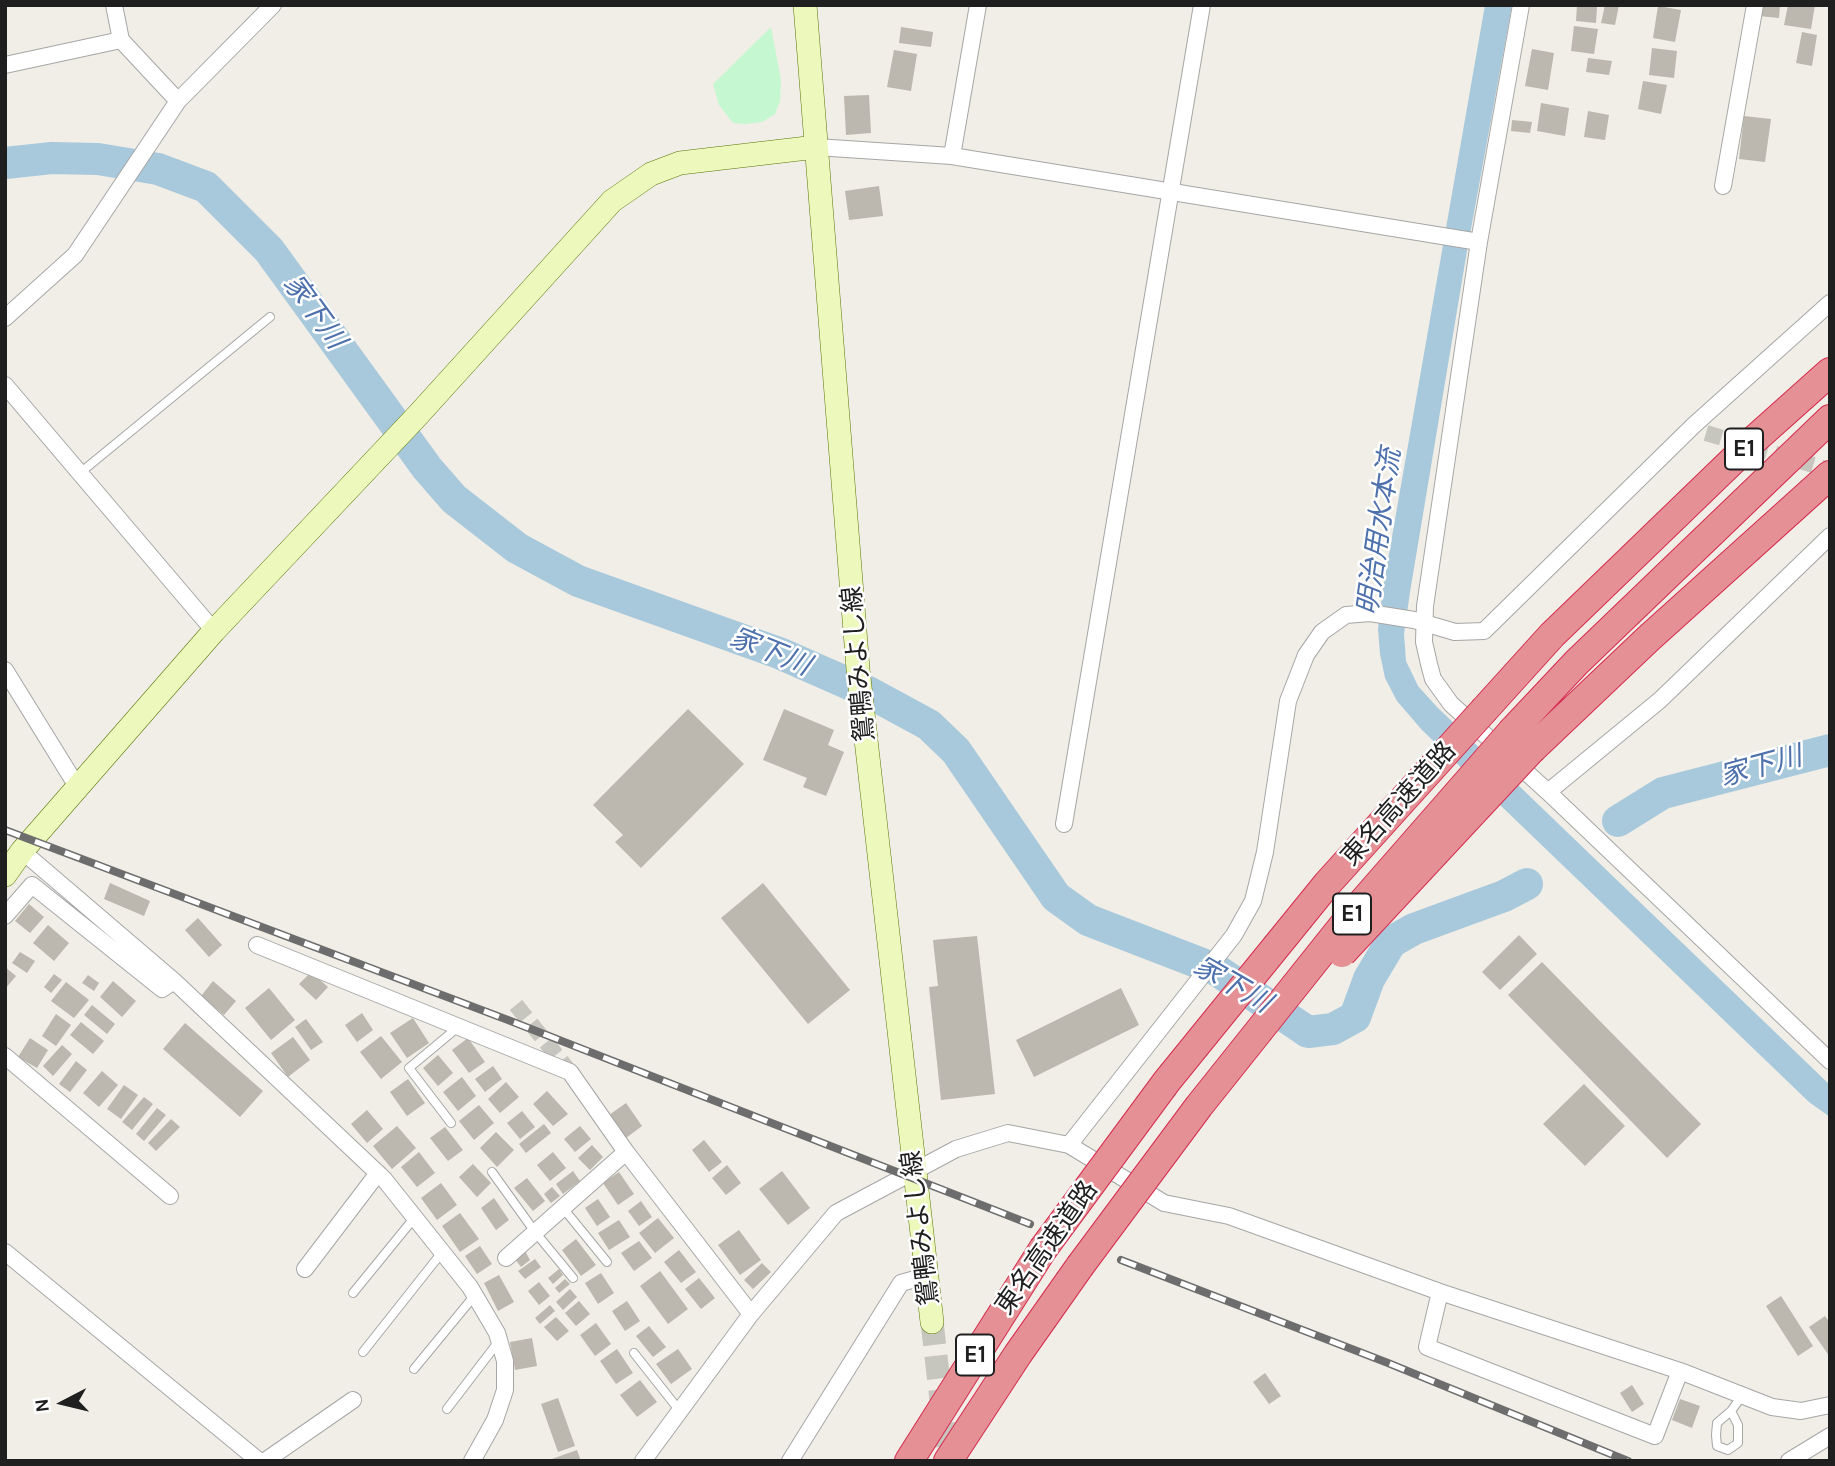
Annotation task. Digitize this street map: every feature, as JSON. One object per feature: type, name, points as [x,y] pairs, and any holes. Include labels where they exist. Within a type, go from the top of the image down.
[{"type":"highway","points":[[1661,529],[1744,435],[1830,355]]},
{"type":"highway","name":"東名高速道路","points":[[909,1461],[1042,1249],[1167,1081],[1327,884],[1552,635],[1755,439],[1830,372]]},
{"type":"highway","name":"東名高速道路","points":[[948,1461],[1080,1266],[1199,1106],[1353,913],[1523,740],[1596,643],[1830,419]]},
{"type":"highway","points":[[1523,740],[1690,601],[1830,475]]},
{"type":"highway","points":[[967,1461],[993,1419],[1018,1354]]},
{"type":"main road","name":"鴛鴨みよし線","points":[[805,5],[858,669],[932,1322]]},
{"type":"main road","points":[[11,865],[214,632],[386,450],[612,201],[651,174],[680,163],[816,147]]},
{"type":"street","points":[[114,5],[121,40],[178,101]]},
{"type":"street","points":[[5,318],[75,255],[178,101],[274,5]]},
{"type":"street","points":[[952,156],[978,5]]},
{"type":"street","points":[[1064,824],[1202,5]]},
{"type":"street","points":[[1521,5],[1479,242],[1419,622],[1433,679],[1451,704],[1548,792],[1830,1060]]},
{"type":"street","points":[[1723,186],[1755,5]]},
{"type":"street","points":[[5,65],[121,40]]},
{"type":"street","points":[[816,147],[952,156],[1479,242]]},
{"type":"street","points":[[1069,1145],[1234,935],[1252,901],[1265,852],[1288,701],[1306,655],[1322,632],[1346,614],[1370,613],[1455,632],[1484,631],[1830,303]]},
{"type":"street","points":[[5,385],[214,632]]},
{"type":"street","points":[[1548,792],[1660,700],[1830,536]]},
{"type":"street","points":[[5,670],[78,788]]},
{"type":"street","points":[[11,865],[174,981],[377,1173],[443,1251],[475,1295],[499,1341],[505,1361],[505,1390],[495,1420],[472,1461]]},
{"type":"street","points":[[5,916],[32,885],[162,989],[174,981]]},
{"type":"street","points":[[257,945],[570,1072],[626,1152],[751,1314]]},
{"type":"street","points":[[5,1056],[170,1196]]},
{"type":"street","points":[[643,1461],[751,1314],[836,1213],[956,1149],[1008,1133],[1069,1145],[1164,1203],[1230,1216],[1440,1292],[1679,1371],[1772,1407],[1801,1411],[1830,1405]]},
{"type":"street","points":[[506,1258],[626,1152]]},
{"type":"street","points":[[305,1269],[377,1173]]},
{"type":"street","points":[[5,1252],[259,1461]]},
{"type":"street","points":[[790,1461],[901,1283],[926,1276]]},
{"type":"street","points":[[1440,1292],[1427,1347],[1656,1436],[1679,1371]]},
{"type":"street","points":[[265,1461],[353,1400]]},
{"type":"street","points":[[1789,1461],[1830,1436]]},
{"type":"lane","points":[[80,473],[270,317]]},
{"type":"lane","points":[[451,1123],[409,1068],[457,1028]]},
{"type":"lane","points":[[492,1172],[535,1232],[573,1278]]},
{"type":"lane","points":[[563,1208],[607,1262]]},
{"type":"lane","points":[[353,1293],[415,1217]]},
{"type":"lane","points":[[363,1352],[443,1251]]},
{"type":"lane","points":[[414,1369],[475,1295]]},
{"type":"lane","points":[[447,1409],[499,1341]]},
{"type":"lane","points":[[634,1353],[679,1410]]},
{"type":"lane","points":[[1731,1411],[1742,1396]]},
{"type":"green space","points":[[771,27],[781,80],[780,101],[775,114],[762,122],[733,123],[719,105],[713,84]]},
{"type":"water","name":"明治用水本流","points":[[1485,5],[1512,5],[1467,251],[1410,592],[1404,634],[1406,661],[1418,686],[1437,707],[1830,1085],[1830,1117],[1809,1102],[1422,730],[1397,701],[1385,678],[1378,629],[1383,588]]},
{"type":"building","points":[[1577,5],[1597,7],[1596,23],[1576,21]]},
{"type":"building","points":[[1605,5],[1619,5],[1615,25],[1601,23]]},
{"type":"building","points":[[1760,5],[1780,5],[1779,18],[1759,16]]},
{"type":"building","points":[[1788,5],[1815,5],[1811,29],[1784,25]]},
{"type":"building","points":[[1658,6],[1681,10],[1675,42],[1653,38]]},
{"type":"building","points":[[1574,26],[1598,29],[1594,54],[1571,51]]},
{"type":"building","points":[[901,27],[933,32],[931,47],[899,43]]},
{"type":"building","points":[[1802,32],[1817,35],[1812,66],[1796,63]]},
{"type":"building","points":[[1652,48],[1677,51],[1674,78],[1649,75]]},
{"type":"building","points":[[1532,49],[1554,53],[1548,90],[1525,86]]},
{"type":"building","points":[[894,50],[917,54],[911,91],[887,87]]},
{"type":"building","points":[[1588,58],[1612,61],[1609,75],[1586,72]]},
{"type":"building","points":[[1643,81],[1667,85],[1661,114],[1638,109]]},
{"type":"building","points":[[869,95],[871,133],[846,135],[844,96]]},
{"type":"building","points":[[1541,103],[1569,108],[1565,136],[1537,131]]},
{"type":"building","points":[[1588,111],[1609,115],[1605,140],[1584,137]]},
{"type":"building","points":[[1744,116],[1771,119],[1765,162],[1739,159]]},
{"type":"building","points":[[1512,120],[1532,122],[1530,133],[1511,131]]},
{"type":"building","points":[[879,186],[883,216],[849,220],[845,191]]},
{"type":"building","points":[[688,709],[744,764],[641,868],[615,842],[623,835],[593,805]]},
{"type":"building","points":[[784,709],[834,730],[828,745],[844,752],[826,796],[803,787],[807,778],[763,760]]},
{"type":"building","points":[[110,883],[150,901],[144,916],[104,899]]},
{"type":"building","points":[[763,883],[850,990],[808,1024],[721,918]]},
{"type":"building","points":[[29,904],[44,917],[30,933],[15,921]]},
{"type":"building","points":[[198,918],[222,945],[209,957],[185,930]]},
{"type":"building","points":[[48,925],[69,943],[54,961],[33,943]]},
{"type":"building","points":[[1519,935],[1537,954],[1500,990],[1482,972]]},
{"type":"building","points":[[977,936],[995,1094],[941,1100],[929,987],[938,986],[933,940]]},
{"type":"building","points":[[20,952],[35,961],[27,973],[12,963]]},
{"type":"building","points":[[1542,962],[1701,1124],[1667,1158],[1508,995]]},
{"type":"building","points":[[5,967],[16,976],[5,989]]},
{"type":"building","points":[[311,972],[328,987],[316,1000],[299,984]]},
{"type":"building","points":[[54,974],[62,980],[51,993],[44,987]]},
{"type":"building","points":[[88,975],[99,983],[94,991],[82,983]]},
{"type":"building","points":[[113,981],[136,1001],[122,1017],[100,997]]},
{"type":"building","points":[[213,981],[236,1001],[224,1015],[201,996]]},
{"type":"building","points":[[66,982],[89,1000],[74,1018],[51,1001]]},
{"type":"building","points":[[269,988],[295,1020],[271,1040],[245,1008]]},
{"type":"building","points":[[1121,988],[1139,1025],[1034,1077],[1016,1040]]},
{"type":"building","points":[[92,1005],[115,1024],[107,1034],[84,1015]]},
{"type":"building","points":[[362,1013],[373,1030],[357,1042],[345,1025]]},
{"type":"building","points":[[56,1014],[71,1025],[56,1046],[42,1036]]},
{"type":"building","points":[[413,1018],[429,1043],[407,1058],[390,1033]]},
{"type":"building","points":[[306,1019],[323,1042],[311,1050],[295,1027]]},
{"type":"building","points":[[81,1022],[104,1041],[93,1054],[70,1035]]},
{"type":"building","points":[[185,1023],[263,1091],[240,1117],[163,1049]]},
{"type":"building","points":[[381,1036],[402,1062],[381,1079],[360,1052]]},
{"type":"building","points":[[293,1037],[310,1060],[288,1077],[271,1053]]},
{"type":"building","points":[[30,1038],[48,1050],[37,1068],[18,1057]]},
{"type":"building","points":[[468,1038],[485,1062],[469,1073],[452,1050]]},
{"type":"building","points":[[62,1045],[72,1054],[53,1076],[43,1066]]},
{"type":"building","points":[[438,1055],[453,1073],[438,1086],[423,1068]]},
{"type":"building","points":[[76,1061],[87,1070],[70,1092],[59,1084]]},
{"type":"building","points":[[493,1066],[502,1079],[485,1092],[475,1079]]},
{"type":"building","points":[[102,1071],[118,1085],[99,1107],[83,1093]]},
{"type":"building","points":[[462,1077],[476,1096],[458,1111],[443,1092]]},
{"type":"building","points":[[408,1079],[425,1103],[407,1116],[390,1092]]},
{"type":"building","points":[[506,1082],[519,1097],[500,1113],[488,1099]]},
{"type":"building","points":[[1584,1084],[1625,1126],[1585,1166],[1543,1124]]},
{"type":"building","points":[[124,1085],[138,1095],[121,1119],[107,1109]]},
{"type":"building","points":[[547,1091],[568,1114],[553,1126],[533,1104]]},
{"type":"building","points":[[144,1097],[153,1104],[132,1130],[122,1122]]},
{"type":"building","points":[[626,1103],[642,1126],[626,1138],[609,1115]]},
{"type":"building","points":[[479,1105],[494,1123],[474,1140],[459,1121]]},
{"type":"building","points":[[157,1108],[166,1115],[144,1141],[136,1134]]},
{"type":"building","points":[[367,1110],[383,1129],[367,1143],[351,1124]]},
{"type":"building","points":[[522,1111],[535,1127],[520,1139],[507,1123]]},
{"type":"building","points":[[171,1119],[180,1127],[156,1151],[148,1143]]},
{"type":"building","points":[[544,1124],[551,1133],[526,1153],[519,1144]]},
{"type":"building","points":[[397,1126],[416,1148],[392,1169],[373,1146]]},
{"type":"building","points":[[580,1126],[591,1139],[575,1152],[564,1139]]},
{"type":"building","points":[[445,1127],[463,1150],[448,1161],[430,1138]]},
{"type":"building","points":[[496,1132],[514,1150],[497,1167],[480,1148]]},
{"type":"building","points":[[704,1140],[722,1162],[709,1172],[692,1150]]},
{"type":"building","points":[[592,1145],[603,1157],[590,1170],[578,1158]]},
{"type":"building","points":[[419,1152],[435,1173],[417,1187],[401,1167]]},
{"type":"building","points":[[553,1152],[566,1168],[550,1181],[537,1165]]},
{"type":"building","points":[[473,1164],[491,1183],[477,1197],[459,1177]]},
{"type":"building","points":[[727,1165],[741,1183],[726,1195],[712,1178]]},
{"type":"building","points":[[573,1171],[580,1181],[563,1194],[556,1184]]},
{"type":"building","points":[[782,1171],[810,1208],[788,1225],[759,1189]]},
{"type":"building","points":[[619,1172],[634,1194],[618,1205],[603,1183]]},
{"type":"building","points":[[527,1178],[545,1201],[533,1211],[514,1188]]},
{"type":"building","points":[[441,1183],[457,1205],[437,1220],[421,1198]]},
{"type":"building","points":[[552,1187],[560,1196],[551,1203],[544,1194]]},
{"type":"building","points":[[494,1198],[509,1220],[496,1230],[481,1208]]},
{"type":"building","points":[[598,1199],[610,1217],[597,1226],[585,1208]]},
{"type":"building","points":[[641,1201],[652,1217],[639,1226],[628,1211]]},
{"type":"building","points":[[460,1213],[479,1239],[460,1252],[442,1226]]},
{"type":"building","points":[[658,1218],[674,1238],[655,1253],[639,1233]]},
{"type":"building","points":[[619,1220],[630,1237],[609,1250],[598,1233]]},
{"type":"building","points":[[739,1230],[761,1260],[740,1275],[718,1245]]},
{"type":"building","points":[[576,1239],[596,1265],[581,1276],[562,1250]]},
{"type":"building","points":[[639,1241],[652,1258],[634,1271],[621,1253]]},
{"type":"building","points":[[480,1246],[492,1264],[477,1274],[465,1256]]},
{"type":"building","points":[[679,1250],[696,1272],[681,1283],[664,1262]]},
{"type":"building","points":[[525,1251],[530,1260],[521,1267],[515,1259]]},
{"type":"building","points":[[535,1259],[541,1267],[525,1279],[518,1271]]},
{"type":"building","points":[[762,1263],[771,1272],[753,1289],[744,1280]]},
{"type":"building","points":[[559,1269],[563,1275],[553,1284],[548,1278]]},
{"type":"building","points":[[660,1271],[688,1309],[668,1324],[640,1286]]},
{"type":"building","points":[[601,1273],[614,1293],[598,1304],[585,1283]]},
{"type":"building","points":[[499,1275],[514,1302],[498,1311],[484,1283]]},
{"type":"building","points":[[699,1278],[715,1298],[701,1309],[685,1289]]},
{"type":"building","points":[[565,1279],[570,1284],[559,1293],[555,1288]]},
{"type":"building","points":[[539,1282],[550,1296],[539,1305],[528,1291]]},
{"type":"building","points":[[570,1289],[577,1297],[563,1310],[556,1302]]},
{"type":"building","points":[[1781,1296],[1813,1346],[1798,1356],[1766,1306]]},
{"type":"building","points":[[579,1301],[590,1314],[576,1326],[565,1313]]},
{"type":"building","points":[[627,1301],[640,1321],[625,1331],[612,1311]]},
{"type":"building","points":[[550,1305],[555,1311],[540,1324],[535,1318]]},
{"type":"building","points":[[1825,1316],[1830,1323],[1830,1357],[1809,1327]]},
{"type":"building","points":[[556,1317],[569,1331],[557,1341],[544,1327]]},
{"type":"building","points":[[596,1323],[611,1344],[595,1356],[580,1335]]},
{"type":"building","points":[[649,1326],[666,1347],[653,1357],[636,1336]]},
{"type":"building","points":[[532,1338],[537,1366],[515,1370],[510,1342]]},
{"type":"building","points":[[617,1349],[633,1373],[616,1384],[600,1361]]},
{"type":"building","points":[[678,1349],[692,1369],[671,1384],[656,1364]]},
{"type":"building","points":[[1265,1373],[1281,1396],[1269,1404],[1253,1382]]},
{"type":"building","points":[[640,1380],[657,1402],[637,1417],[620,1395]]},
{"type":"building","points":[[1632,1385],[1644,1404],[1632,1412],[1620,1393]]},
{"type":"building","points":[[558,1398],[575,1446],[558,1452],[541,1404]]},
{"type":"building","points":[[1680,1399],[1700,1406],[1692,1428],[1672,1420]]},
{"type":"building","points":[[577,1450],[581,1461],[549,1461],[549,1460]]},
{"type":"waterway","name":"家下川","points":[[5,163],[52,158],[98,159],[158,169],[206,187],[269,250],[427,468],[454,499],[517,548],[578,581],[779,653],[870,693],[929,725],[956,751],[1056,897],[1088,920],[1215,969],[1308,1032],[1333,1029],[1355,1017],[1369,979],[1391,942],[1414,929],[1504,896],[1527,884]]},
{"type":"waterway","name":"家下川","points":[[1618,821],[1663,793],[1830,750]]},
{"type":"tunnel","points":[[1706,433],[1830,470]]},
{"type":"tunnel","points":[[516,1005],[570,1072]]},
{"type":"tunnel","points":[[932,1322],[948,1461]]},
{"type":"railway","points":[[5,830],[508,1020],[1030,1224]]},
{"type":"railway","points":[[1121,1260],[1388,1363],[1628,1461]]}]
